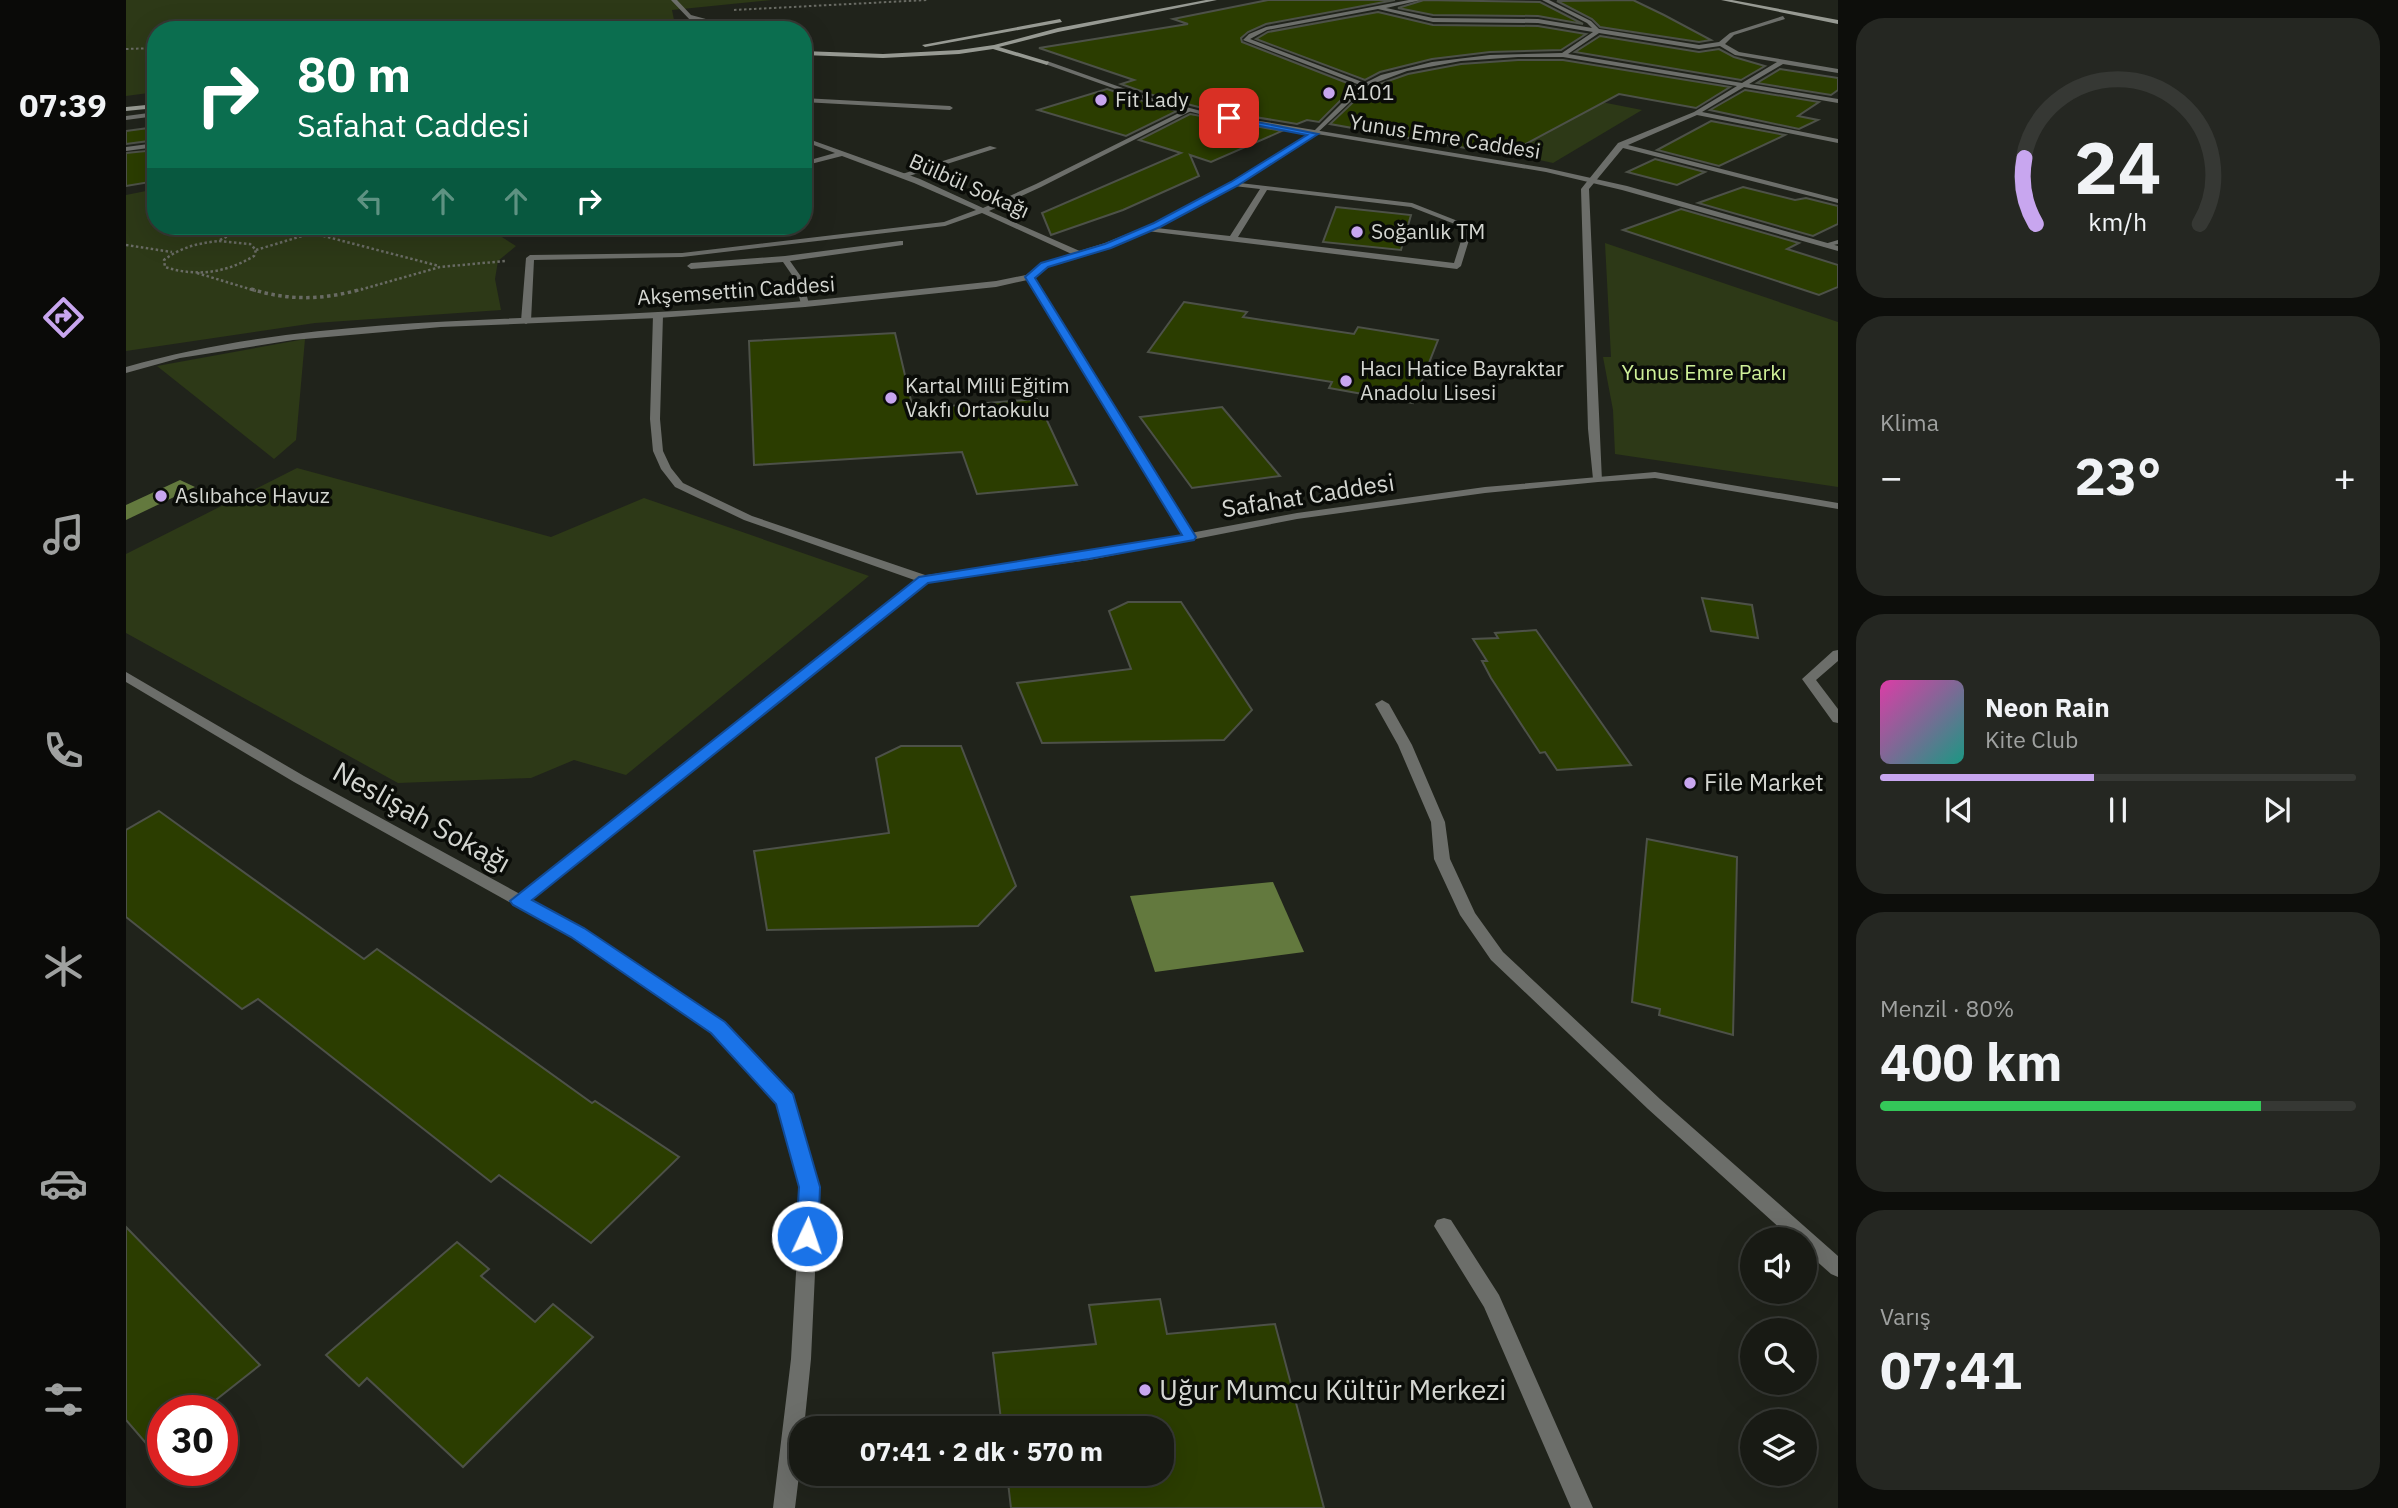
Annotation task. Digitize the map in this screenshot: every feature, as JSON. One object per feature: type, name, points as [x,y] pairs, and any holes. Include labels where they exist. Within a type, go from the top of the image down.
[{"type":"main road","points":[[947,43],[1172,0]]},
{"type":"main road","points":[[812,45],[874,48],[947,43],[1029,42],[1058,30],[1214,0]]},
{"type":"main road","points":[[1724,0],[1838,22]]},
{"type":"main road","points":[[1753,0],[1838,17]]},
{"type":"main road","points":[[959,52],[995,44],[1062,21]]},
{"type":"main road","points":[[995,44],[1006,53]]},
{"type":"main road","points":[[1010,44],[1032,52],[1047,63]]},
{"type":"main road","points":[[812,53],[883,56],[959,52],[1006,53],[1047,63]]},
{"type":"main road","points":[[126,100],[146,98]]},
{"type":"main road","points":[[126,109],[147,107]]},
{"type":"street","points":[[674,0],[695,21]]},
{"type":"street","points":[[1418,0],[1266,29],[1246,40],[1365,85],[1387,75],[1456,61],[1521,53],[1563,55],[1838,101]]},
{"type":"street","points":[[1545,0],[1589,22],[1598,31]]},
{"type":"street","points":[[1379,8],[1433,20],[1528,20],[1699,47],[1721,44],[1732,34],[1783,18]]},
{"type":"street","points":[[1563,55],[1598,31]]},
{"type":"street","points":[[1721,44],[1737,54],[1838,71]]},
{"type":"street","name":"Yunus Emre Caddesi","points":[[1047,63],[1133,94],[1189,110],[1314,134],[1546,170],[1838,249]]},
{"type":"street","points":[[1598,479],[1593,429],[1586,189],[1621,145],[1696,113],[1741,85],[1759,78],[1780,63]]},
{"type":"street","name":"Akşemsettin Caddesi","points":[[126,370],[179,355],[293,338],[441,324],[658,315],[804,304],[983,286],[1030,277],[1044,265],[1147,229],[1234,184],[1314,134],[1365,85]]},
{"type":"street","points":[[812,100],[950,108]]},
{"type":"street","points":[[526,321],[530,258],[681,255],[945,223],[982,212],[1061,177],[1141,131],[1189,110]]},
{"type":"street","points":[[1696,113],[1838,141]]},
{"type":"street","points":[[126,118],[147,115]]},
{"type":"street","name":"Bülbül Sokağı","points":[[812,142],[903,176],[1079,254]]},
{"type":"street","points":[[1621,145],[1838,201]]},
{"type":"street","points":[[126,149],[147,146]]},
{"type":"street","points":[[903,176],[993,148]]},
{"type":"street","points":[[812,162],[844,153]]},
{"type":"street","points":[[1147,229],[1457,266],[1469,227],[1412,205],[1234,184]]},
{"type":"street","points":[[1232,240],[1265,188]]},
{"type":"street","points":[[1825,245],[1838,242]]},
{"type":"street","points":[[691,266],[785,259],[900,243]]},
{"type":"street","points":[[785,259],[798,278],[804,304]]},
{"type":"street","points":[[1030,277],[1190,537]]},
{"type":"street","points":[[658,315],[655,419],[658,451],[666,469],[679,485],[748,518],[924,579]]},
{"type":"street","name":"Safahat Caddesi","points":[[924,579],[1089,555],[1324,512],[1485,490],[1598,479],[1655,475],[1838,506]]},
{"type":"street","points":[[519,901],[924,579]]},
{"type":"street","points":[[1838,654],[1809,679],[1838,719]]},
{"type":"street","name":"Neslişah Sokağı","points":[[126,676],[299,779],[578,933],[718,1027],[786,1100],[810,1187],[801,1359],[784,1508]]},
{"type":"street","points":[[1382,705],[1405,745],[1438,822],[1442,859],[1451,879],[1468,915],[1497,956],[1654,1104],[1838,1268]]},
{"type":"street","points":[[1444,1226],[1492,1301],[1583,1508]]},
{"type":"path","points":[[690,14],[928,0]]},
{"type":"path","points":[[126,49],[147,48]]},
{"type":"path","points":[[219,241],[231,235]]},
{"type":"path","points":[[256,250],[305,235]]},
{"type":"path","points":[[320,235],[440,267]]},
{"type":"path","points":[[219,241],[250,244],[256,250],[254,256],[231,267],[197,273],[177,272],[165,267],[164,260],[172,253],[194,245],[219,241]]},
{"type":"path","points":[[126,245],[172,253]]},
{"type":"path","points":[[197,273],[276,297],[310,299],[331,298],[440,267],[530,258]]},
{"type":"green space","points":[[126,0],[772,0],[672,10],[674,21],[147,21],[147,93],[126,96]]},
{"type":"green space","points":[[1530,88],[1642,110],[1553,163],[1508,153]]},
{"type":"green space","points":[[147,191],[147,235],[499,235],[516,246],[498,261],[495,279],[501,310],[315,323],[126,351],[126,195]]},
{"type":"green space","name":"Yunus Emre Parkı","points":[[1605,243],[1838,322],[1838,487],[1615,454],[1613,410],[1603,357],[1611,357]]},
{"type":"green space","points":[[305,339],[296,440],[274,459],[157,366]]},
{"type":"green space","points":[[297,468],[551,537],[644,498],[869,576],[626,775],[574,760],[531,778],[398,783],[126,633],[126,554]]},
{"type":"shaded area","name":"Aslıbahce Havuz","points":[[180,480],[195,487],[126,520],[126,505]]},
{"type":"shaded area","points":[[1273,882],[1304,952],[1155,972],[1130,896]]},
{"type":"building","points":[[1268,0],[1395,0],[1266,24],[1241,38],[1242,42],[1355,86],[1319,122],[1307,120],[1297,124],[1206,109],[1149,94],[1121,84],[1134,80],[1039,48],[1188,24],[1173,19]]},
{"type":"building","points":[[1424,0],[1540,2],[1583,24],[1538,16],[1433,15],[1398,8]]},
{"type":"building","points":[[1633,0],[1711,40],[1699,42],[1600,27],[1592,19],[1557,1]]},
{"type":"building","points":[[1378,12],[1433,25],[1538,26],[1586,34],[1561,50],[1490,52],[1432,59],[1380,72],[1365,80],[1256,39],[1268,32]]},
{"type":"building","points":[[1600,36],[1699,52],[1719,49],[1734,57],[1765,66],[1741,80],[1575,52]]},
{"type":"building","points":[[1563,60],[1730,87],[1696,108],[1619,94],[1505,155],[1330,124],[1368,88],[1408,74],[1461,64]]},
{"type":"building","points":[[1780,69],[1838,78],[1838,90],[1831,95],[1757,83]]},
{"type":"building","points":[[1107,89],[1177,111],[1126,136],[1038,110]]},
{"type":"building","points":[[1745,90],[1819,102],[1798,116],[1818,120],[1799,129],[1710,110]]},
{"type":"building","points":[[1190,114],[1282,131],[1211,162],[1190,155],[1199,176],[1123,210],[1051,235],[1042,213],[1181,153],[1139,140]]},
{"type":"building","points":[[1711,121],[1785,135],[1719,166],[1657,150]]},
{"type":"building","points":[[147,128],[147,141],[126,144],[126,131]]},
{"type":"building","points":[[147,151],[147,182],[126,186],[126,153]]},
{"type":"building","points":[[1655,159],[1705,172],[1677,185],[1627,172]]},
{"type":"building","points":[[1743,187],[1795,200],[1806,198],[1838,206],[1838,224],[1813,236],[1698,203]]},
{"type":"building","points":[[1336,207],[1411,215],[1401,250],[1323,242]]},
{"type":"building","points":[[1681,209],[1799,243],[1787,249],[1838,265],[1838,287],[1819,295],[1623,230]]},
{"type":"building","points":[[1184,302],[1247,312],[1243,317],[1354,334],[1358,327],[1438,340],[1413,403],[1329,388],[1332,382],[1148,352]]},
{"type":"building","points":[[895,333],[913,409],[1037,399],[1077,485],[977,494],[962,452],[754,465],[749,341]]},
{"type":"building","points":[[1222,407],[1280,476],[1192,488],[1140,417]]},
{"type":"building","points":[[1702,598],[1752,605],[1758,638],[1711,631]]},
{"type":"building","points":[[1128,602],[1181,602],[1252,710],[1224,740],[1042,743],[1017,683],[1131,669],[1109,611]]},
{"type":"building","points":[[1536,630],[1631,765],[1557,770],[1545,752],[1540,753],[1491,678],[1482,661],[1487,661],[1473,639],[1498,638],[1495,633]]},
{"type":"building","points":[[901,746],[961,746],[1016,886],[978,926],[767,930],[754,851],[889,833],[876,758]]},
{"type":"building","points":[[159,811],[364,959],[377,949],[592,1103],[595,1101],[679,1157],[591,1243],[499,1175],[491,1182],[258,999],[242,1009],[126,917],[126,830]]},
{"type":"building","points":[[1647,839],[1737,857],[1733,1035],[1659,1015],[1660,1009],[1632,1002]]},
{"type":"building","points":[[126,1227],[260,1365],[222,1395],[147,1395],[147,1444],[126,1420]]},
{"type":"building","points":[[457,1242],[489,1269],[481,1276],[535,1322],[553,1304],[593,1337],[463,1467],[367,1378],[359,1386],[326,1355]]},
{"type":"building","name":"Uğur Mumcu Kültür Merkezi","points":[[1160,1299],[1167,1334],[1275,1324],[1324,1508],[1011,1508],[1008,1486],[1174,1486],[1174,1416],[1001,1416],[993,1353],[1096,1344],[1089,1305]]},
{"type":"place","name":"A101","points":[[1329,93]]},
{"type":"place","name":"Fit Lady","points":[[1101,100]]},
{"type":"place","name":"Soğanlık TM","points":[[1357,232]]},
{"type":"place","name":"Hacı Hatice Bayraktar Anadolu Lisesi","points":[[1346,381]]},
{"type":"place","name":"Kartal Milli Eğitim Vakfı Ortaokulu","points":[[891,398]]},
{"type":"place","name":"Aslıbahce Havuz","points":[[161,496]]},
{"type":"place","name":"File Market","points":[[1690,783]]},
{"type":"place","name":"Uğur Mumcu Kültür Merkezi","points":[[1145,1390]]},
{"type":"route","points":[[807,1236],[810,1187],[786,1100],[718,1027],[578,933],[519,901],[924,579],[1190,537],[1030,277],[1044,265],[1108,246],[1157,225],[1234,184],[1314,134],[1229,118]]}]
